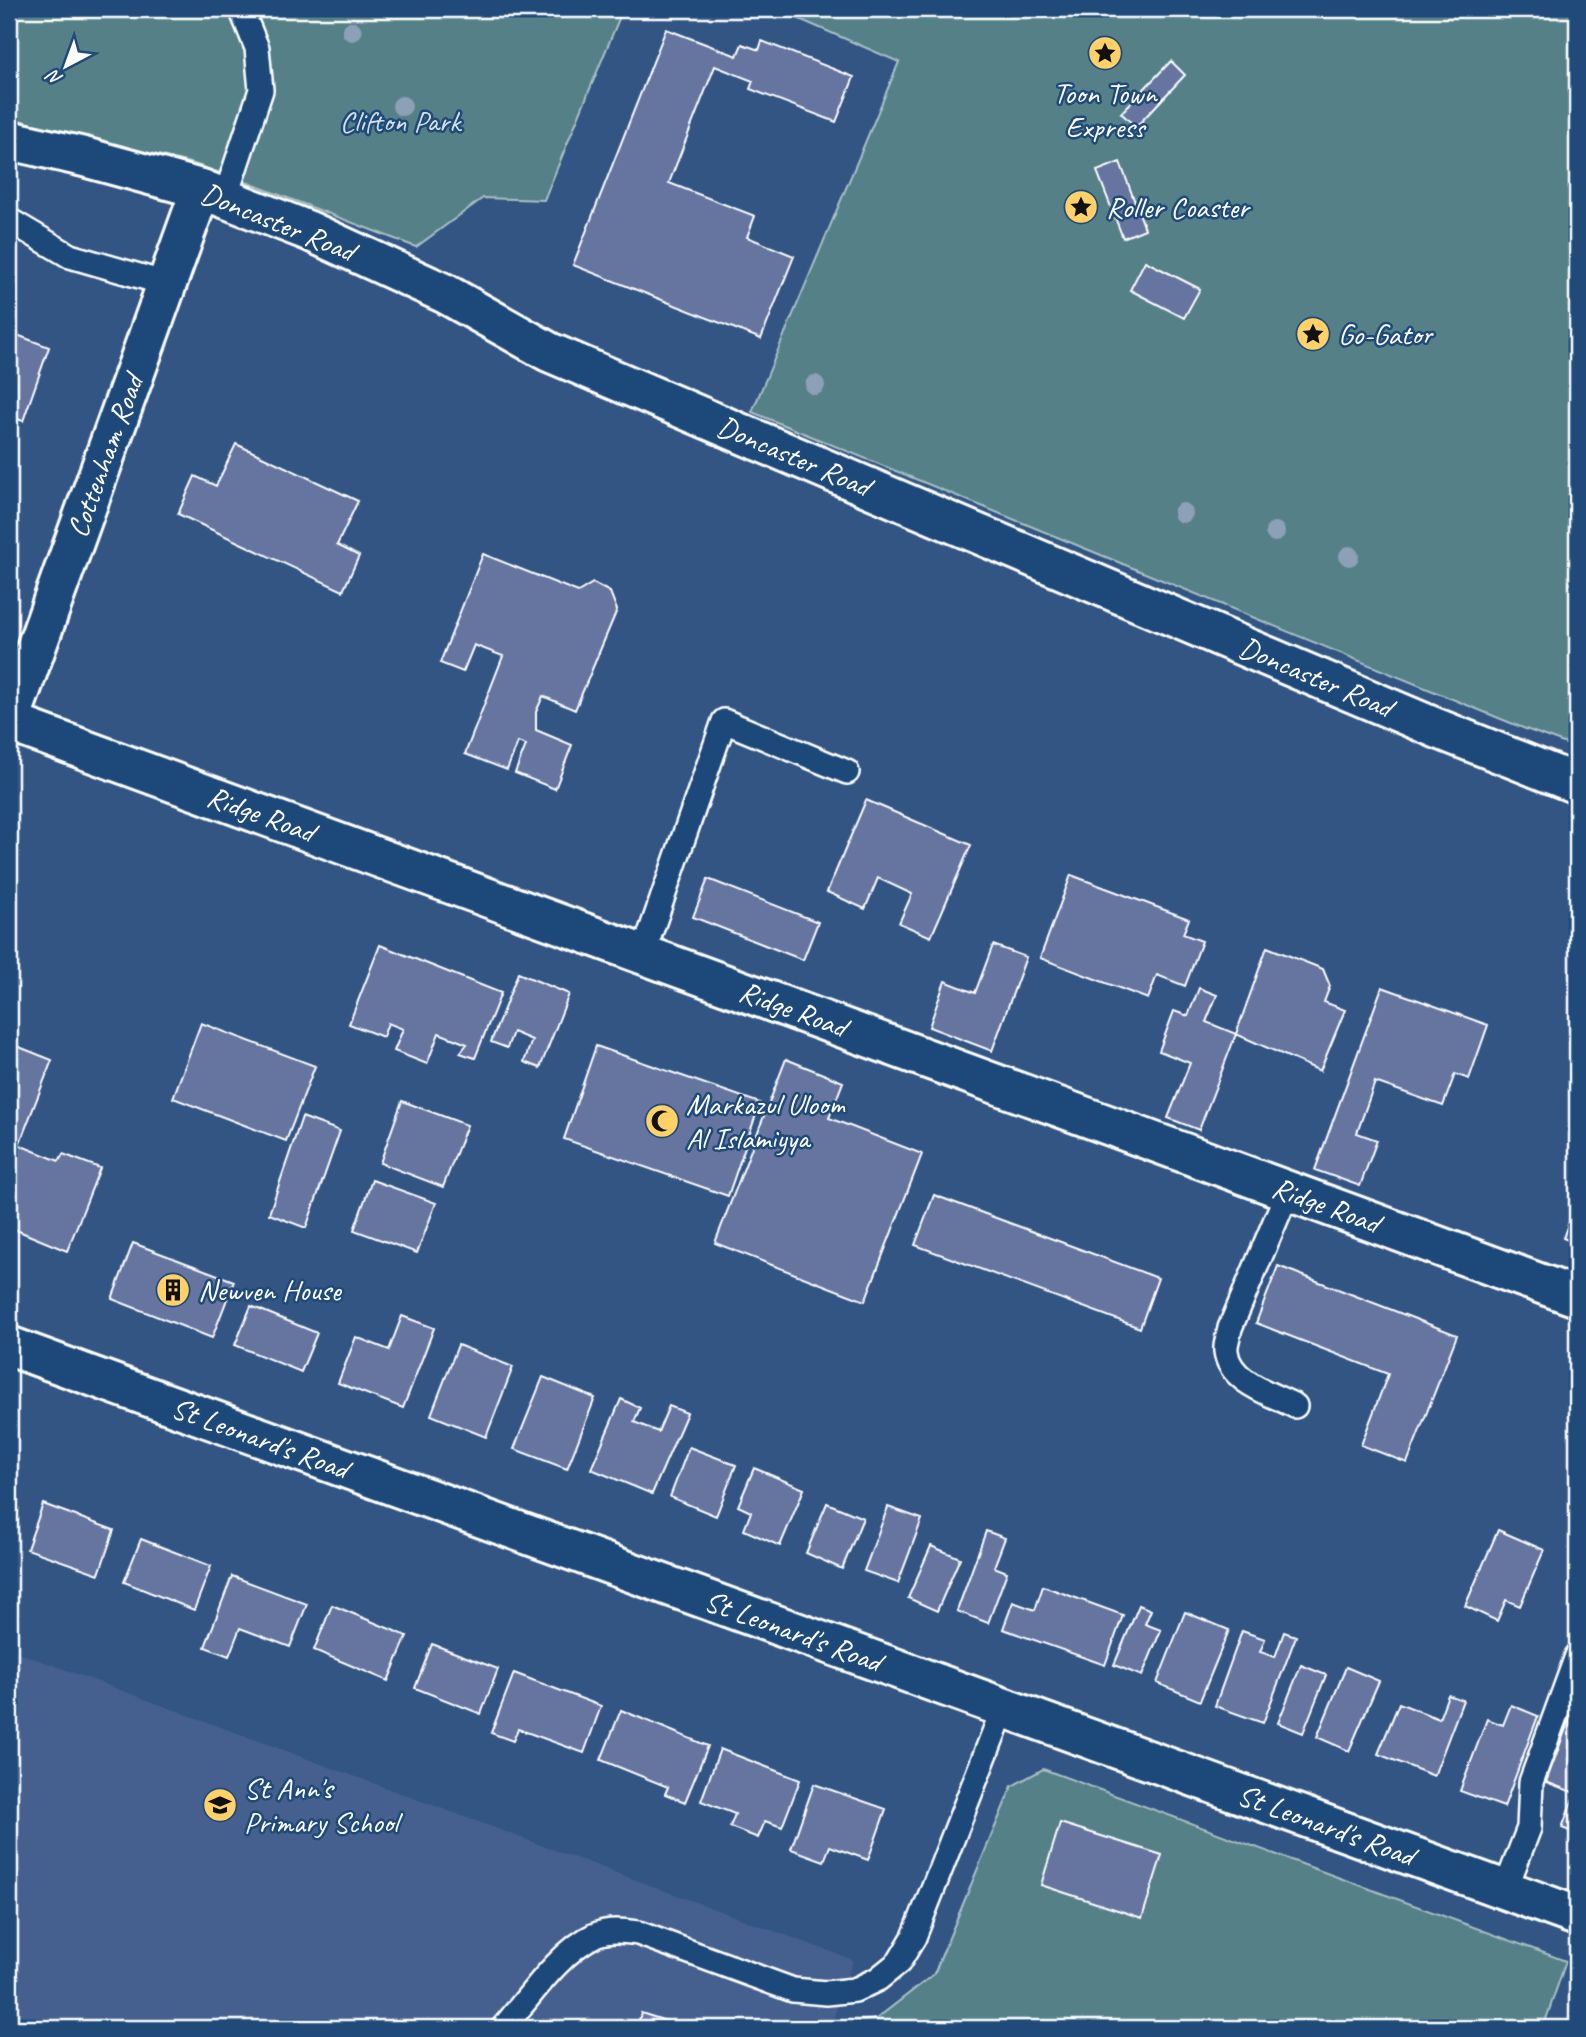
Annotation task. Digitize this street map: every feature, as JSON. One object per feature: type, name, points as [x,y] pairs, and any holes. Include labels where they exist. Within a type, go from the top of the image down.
[{"type":"street","name":"Doncaster Road","points":[[9,140],[84,157],[213,194],[309,231],[446,294],[562,358],[1436,728],[1577,784]]},
{"type":"street","name":"Cottenham Road","points":[[9,723],[167,284],[213,194]]},
{"type":"street","name":"Ridge Road","points":[[9,723],[1577,1297]]},
{"type":"street","name":"St Leonard's Road","points":[[9,1346],[1577,1916]]},
{"type":"lane","points":[[213,194],[261,90],[257,48],[241,9]]},
{"type":"lane","points":[[9,220],[70,256],[167,284]]},
{"type":"lane","points":[[643,954],[724,721],[847,772]]},
{"type":"lane","points":[[1288,1191],[1230,1328],[1226,1350],[1232,1368],[1249,1383],[1295,1406]]},
{"type":"lane","points":[[1505,1890],[1529,1828],[1531,1782],[1577,1657]]},
{"type":"lane","points":[[503,2028],[576,1946],[597,1934],[621,1930],[638,1933],[793,1990],[826,1993],[855,1990],[877,1979],[899,1962],[914,1937],[1004,1707]]},
{"type":"shaded area","name":"St Ann's Primary School","points":[[9,1649],[853,1960],[830,2028],[9,2028]]},
{"type":"green space","name":"Clifton Park","points":[[9,9],[623,9],[544,200],[483,198],[416,247],[194,164],[9,118]]},
{"type":"green space","points":[[776,9],[1577,9],[1577,748],[752,412],[899,62]]},
{"type":"green space","points":[[1043,1769],[1566,1961],[1543,2028],[830,2028],[831,2025],[876,2019],[934,1974],[1012,1786]]},
{"type":"building","points":[[666,29],[737,56],[742,44],[759,50],[762,41],[854,77],[836,122],[750,89],[753,81],[715,66],[669,183],[755,216],[747,237],[794,256],[761,339],[573,265]]},
{"type":"building","points":[[1171,61],[1185,75],[1136,127],[1121,113]]},
{"type":"building","points":[[1120,162],[1145,229],[1123,238],[1097,171]]},
{"type":"building","points":[[1145,261],[1200,289],[1184,318],[1130,290]]},
{"type":"building","points":[[9,332],[49,347],[23,421],[9,416]]},
{"type":"building","points":[[236,444],[358,501],[337,545],[359,556],[343,591],[178,514],[195,476],[216,486]]},
{"type":"building","points":[[483,554],[578,592],[593,583],[610,592],[617,610],[575,710],[543,696],[536,712],[536,730],[572,745],[555,789],[515,773],[526,745],[518,742],[507,770],[465,754],[503,656],[474,645],[463,672],[440,663]]},
{"type":"building","points":[[866,800],[971,845],[931,937],[899,923],[912,894],[878,878],[865,909],[827,892]]},
{"type":"building","points":[[1071,875],[1189,919],[1183,934],[1202,941],[1185,986],[1157,975],[1148,999],[1040,958]]},
{"type":"building","points":[[708,879],[818,922],[803,960],[693,917]]},
{"type":"building","points":[[380,945],[501,993],[475,1058],[460,1053],[467,1044],[439,1033],[427,1064],[394,1051],[403,1029],[388,1023],[383,1037],[349,1024]]},
{"type":"building","points":[[993,945],[1026,957],[992,1051],[929,1027],[945,981],[975,993]]},
{"type":"building","points":[[1267,947],[1323,969],[1330,986],[1324,1002],[1345,1010],[1320,1071],[1236,1034]]},
{"type":"building","points":[[518,973],[569,994],[540,1068],[524,1062],[532,1040],[513,1032],[507,1048],[491,1042]]},
{"type":"building","points":[[1382,987],[1488,1025],[1469,1079],[1455,1074],[1443,1106],[1375,1082],[1357,1133],[1377,1140],[1360,1186],[1315,1170]]},
{"type":"building","points":[[1199,988],[1217,995],[1206,1022],[1236,1034],[1199,1130],[1168,1118],[1190,1063],[1159,1051],[1174,1011],[1188,1016]]},
{"type":"building","points":[[201,1023],[315,1066],[286,1141],[173,1098]]},
{"type":"building","points":[[9,1043],[52,1060],[19,1145],[59,1161],[63,1154],[100,1168],[67,1251],[9,1227]]},
{"type":"building","name":"Markazul Uloom Al Islamiyya","points":[[596,1046],[760,1103],[728,1196],[564,1139]]},
{"type":"building","points":[[786,1059],[843,1082],[829,1118],[922,1154],[865,1301],[715,1243]]},
{"type":"building","points":[[402,1101],[467,1125],[443,1187],[380,1163]]},
{"type":"building","points":[[302,1117],[340,1131],[306,1228],[269,1214]]},
{"type":"building","points":[[372,1180],[436,1203],[417,1253],[354,1230]]},
{"type":"building","points":[[934,1195],[1158,1278],[1140,1328],[915,1245]]},
{"type":"building","points":[[1577,1200],[1577,1244],[1563,1238]]},
{"type":"building","name":"Newven House","points":[[133,1243],[234,1281],[212,1338],[112,1299]]},
{"type":"building","points":[[1278,1266],[1457,1335],[1407,1463],[1361,1445],[1388,1374],[1256,1323]]},
{"type":"building","points":[[251,1306],[317,1333],[301,1372],[235,1345]]},
{"type":"building","points":[[402,1316],[434,1328],[403,1408],[338,1383],[356,1337],[389,1350]]},
{"type":"building","points":[[458,1345],[513,1367],[486,1437],[431,1415]]},
{"type":"building","points":[[543,1377],[595,1398],[567,1469],[514,1449]]},
{"type":"building","points":[[621,1399],[640,1408],[634,1422],[658,1432],[669,1406],[687,1413],[652,1494],[591,1469]]},
{"type":"building","points":[[689,1447],[736,1465],[716,1516],[670,1497]]},
{"type":"building","points":[[754,1468],[804,1489],[780,1546],[744,1530],[751,1512],[738,1506]]},
{"type":"building","points":[[827,1503],[863,1518],[842,1569],[806,1553]]},
{"type":"building","points":[[43,1504],[114,1530],[99,1574],[27,1549]]},
{"type":"building","points":[[888,1507],[922,1519],[898,1583],[864,1571]]},
{"type":"building","points":[[1498,1530],[1544,1550],[1520,1606],[1506,1600],[1497,1621],[1465,1606]]},
{"type":"building","points":[[986,1531],[1005,1538],[994,1567],[1007,1572],[988,1623],[957,1611]]},
{"type":"building","points":[[141,1539],[211,1566],[194,1610],[124,1582]]},
{"type":"building","points":[[931,1546],[960,1558],[937,1611],[908,1598]]},
{"type":"building","points":[[232,1576],[307,1604],[290,1647],[240,1628],[229,1656],[205,1647]]},
{"type":"building","points":[[1043,1586],[1123,1615],[1105,1665],[1003,1629],[1013,1602],[1035,1610]]},
{"type":"building","points":[[332,1605],[407,1636],[388,1681],[314,1650]]},
{"type":"building","points":[[1139,1605],[1151,1610],[1145,1624],[1161,1630],[1142,1676],[1114,1665]]},
{"type":"building","points":[[1185,1612],[1229,1630],[1200,1701],[1157,1683]]},
{"type":"building","points":[[1242,1631],[1265,1639],[1260,1652],[1275,1657],[1284,1632],[1296,1636],[1263,1723],[1215,1706]]},
{"type":"building","points":[[432,1644],[498,1669],[481,1714],[415,1688]]},
{"type":"building","points":[[1301,1665],[1326,1675],[1303,1733],[1278,1723]]},
{"type":"building","points":[[1346,1667],[1379,1681],[1349,1751],[1317,1737]]},
{"type":"building","points":[[514,1673],[601,1706],[584,1753],[518,1729],[513,1741],[491,1733]]},
{"type":"building","points":[[1448,1695],[1463,1700],[1434,1776],[1378,1754],[1399,1703],[1439,1719]]},
{"type":"building","points":[[1511,1705],[1538,1716],[1504,1807],[1460,1791],[1487,1719],[1503,1725]]},
{"type":"building","points":[[1574,1707],[1577,1708],[1577,1834],[1562,1828],[1575,1793],[1546,1782]]},
{"type":"building","points":[[621,1710],[708,1746],[685,1802],[665,1794],[668,1787],[601,1760]]},
{"type":"building","points":[[720,1749],[800,1780],[782,1827],[765,1821],[758,1838],[730,1827],[735,1814],[701,1801]]},
{"type":"building","points":[[814,1784],[886,1809],[868,1860],[830,1846],[824,1861],[791,1849]]},
{"type":"building","points":[[1060,1823],[1162,1855],[1142,1918],[1041,1885]]},
{"type":"building","points":[[641,2013],[682,2026],[682,2028],[637,2028]]},
{"type":"place","name":"Toon Town Express","points":[[1105,53]]},
{"type":"place","name":"Roller Coaster","points":[[1081,207]]},
{"type":"place","name":"Go-Gator","points":[[1313,334]]},
{"type":"place","name":"Markazul Uloom Al Islamiyya","points":[[662,1121]]},
{"type":"place","name":"Newven House","points":[[173,1290]]},
{"type":"place","name":"St Ann's Primary School","points":[[220,1805]]}]
